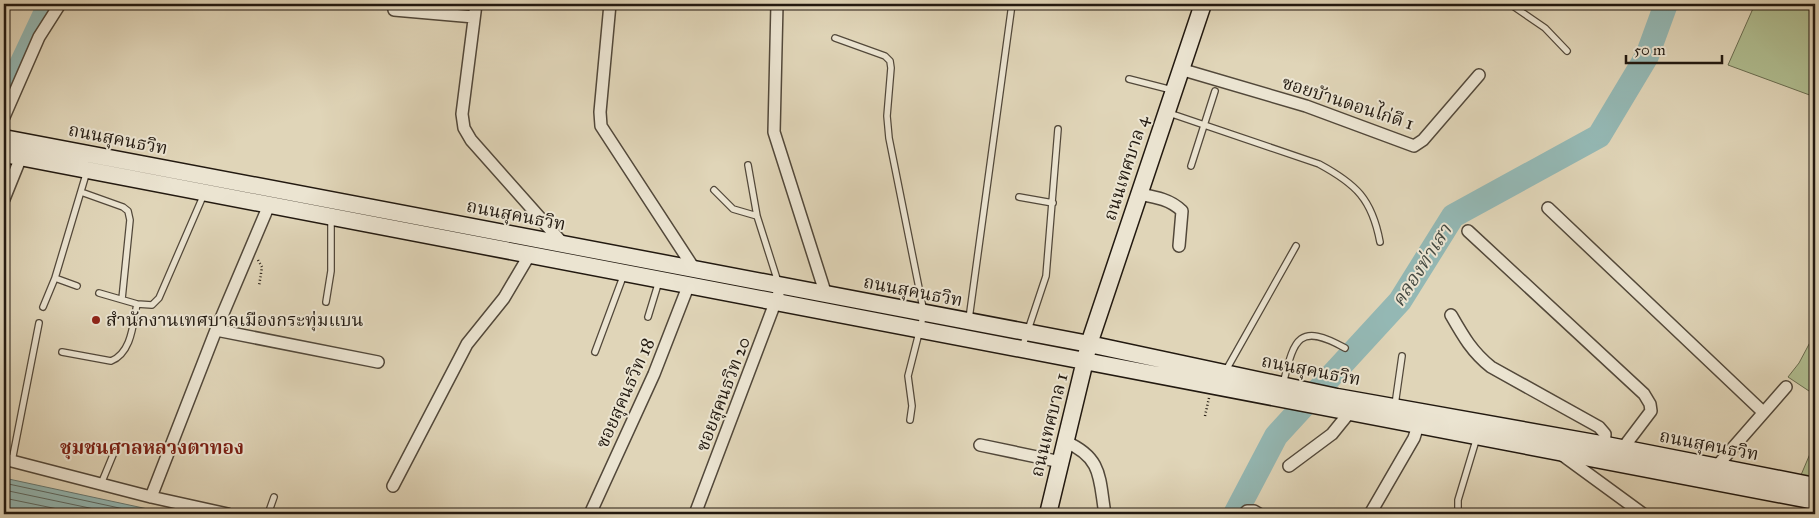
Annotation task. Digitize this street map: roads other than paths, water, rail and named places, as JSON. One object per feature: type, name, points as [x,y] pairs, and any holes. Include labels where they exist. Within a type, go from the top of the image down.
[{"type":"main road","name":"ถนนเทศบาล 4","points":[[1087,352],[1138,194],[1203,4]]},
{"type":"main road","name":"ถนนสุคนธวิท","points":[[4,138],[89,162],[208,185],[565,245],[692,277],[1217,376],[1334,403],[1395,407],[1420,419]]},
{"type":"main road","name":"ถนนสุคนธวิท","points":[[4,154],[89,162]]},
{"type":"main road","name":"ถนนสุคนธวิท","points":[[208,185],[269,205],[660,279],[692,277]]},
{"type":"main road","name":"ถนนสุคนธวิท","points":[[778,294],[826,295],[923,321],[969,322],[1025,340]]},
{"type":"main road","name":"ถนนเทศบาล 1","points":[[1048,514],[1087,352]]},
{"type":"main road","name":"ถนนสุคนธวิท","points":[[1334,403],[1349,413],[1420,419],[1564,447],[1603,452],[1815,501]]},
{"type":"main road","name":"ถนนสุคนธวิท","points":[[1603,452],[1623,448],[1815,486]]},
{"type":"street","points":[[4,117],[39,37],[60,4]]},
{"type":"street","points":[[476,4],[462,114],[464,128],[471,140],[565,245],[576,263]]},
{"type":"street","points":[[610,4],[600,112],[601,126],[692,277]]},
{"type":"street","points":[[777,4],[774,132],[826,295]]},
{"type":"street","points":[[394,10],[474,17]]},
{"type":"street","name":"ซอยบัานดอนไก่ดี 1","points":[[1180,69],[1306,106],[1414,146],[1423,140],[1479,75]]},
{"type":"street","points":[[4,199],[21,157]]},
{"type":"street","points":[[1138,194],[1162,199],[1176,205],[1182,211],[1180,246]]},
{"type":"street","points":[[151,497],[216,330],[269,205]]},
{"type":"street","points":[[1548,208],[1764,412]]},
{"type":"street","points":[[1468,231],[1644,394],[1650,404],[1650,411],[1644,422],[1623,448]]},
{"type":"street","points":[[393,486],[467,344],[504,298],[530,254]]},
{"type":"street","name":"ซอยสุคนธวิท 18","points":[[590,514],[654,374],[692,277]]},
{"type":"street","name":"ซอยสุคนธวิท 20","points":[[695,514],[778,294]]},
{"type":"street","points":[[1452,315],[1468,346],[1491,367],[1599,427],[1605,434],[1603,452]]},
{"type":"street","points":[[216,330],[378,362]]},
{"type":"street","points":[[1716,467],[1786,387]]},
{"type":"street","points":[[1289,466],[1332,434],[1349,413]]},
{"type":"street","points":[[1370,514],[1400,465],[1420,419]]},
{"type":"street","points":[[1066,442],[1079,448],[1095,463],[1105,514]]},
{"type":"street","points":[[980,445],[1061,462]]},
{"type":"street","points":[[1564,447],[1643,514]]},
{"type":"street","points":[[8,460],[151,497],[228,514]]},
{"type":"street","points":[[1244,514],[1247,511],[1254,511],[1259,514]]},
{"type":"lane","points":[[969,322],[1012,4]]},
{"type":"lane","points":[[1510,4],[1545,28],[1567,51]]},
{"type":"lane","points":[[835,38],[885,56],[890,61],[887,116],[889,138],[923,321],[908,376],[912,406],[910,420]]},
{"type":"lane","points":[[1128,79],[1173,90]]},
{"type":"lane","points":[[1192,166],[1215,90]]},
{"type":"lane","points":[[1166,112],[1319,164],[1342,176],[1358,190],[1370,207],[1380,242]]},
{"type":"lane","points":[[1025,340],[1046,276],[1058,129]]},
{"type":"lane","points":[[43,307],[55,278],[82,192],[89,162]]},
{"type":"lane","points":[[748,165],[757,216],[778,294]]},
{"type":"lane","points":[[99,293],[137,304],[152,305],[159,298],[208,185]]},
{"type":"lane","points":[[714,190],[733,209],[757,216]]},
{"type":"lane","points":[[82,192],[123,207],[128,211],[130,220],[122,299]]},
{"type":"lane","points":[[1019,197],[1053,203]]},
{"type":"lane","points":[[326,302],[332,270],[331,216]]},
{"type":"lane","points":[[1217,376],[1296,246]]},
{"type":"lane","points":[[595,352],[624,272]]},
{"type":"lane","points":[[55,278],[77,286]]},
{"type":"lane","points":[[648,317],[660,279]]},
{"type":"lane","points":[[62,352],[111,361],[118,358],[129,340],[137,304]]},
{"type":"lane","points":[[8,460],[39,322]]},
{"type":"lane","points":[[1290,392],[1292,349],[1299,339],[1312,335],[1325,337],[1345,348]]},
{"type":"lane","points":[[1395,407],[1402,356]]},
{"type":"lane","points":[[1458,514],[1458,500],[1479,430]]},
{"type":"lane","points":[[100,484],[113,455]]},
{"type":"lane","points":[[268,514],[274,497]]},
{"type":"water","points":[[4,478],[171,514],[4,514]]},
{"type":"waterway","points":[[4,89],[44,4]]},
{"type":"waterway","name":"คลองท่าเสา","points":[[1235,514],[1276,436],[1400,301],[1453,216],[1599,136],[1647,56],[1666,4]]},
{"type":"place","name":"สำนักงานเทศบาลเมืองกระทุ่มแบน","points":[[96,320]]},
{"type":"district","name":"ชุมชนศาลหลวงตาทอง","points":[[152,447]]}]
